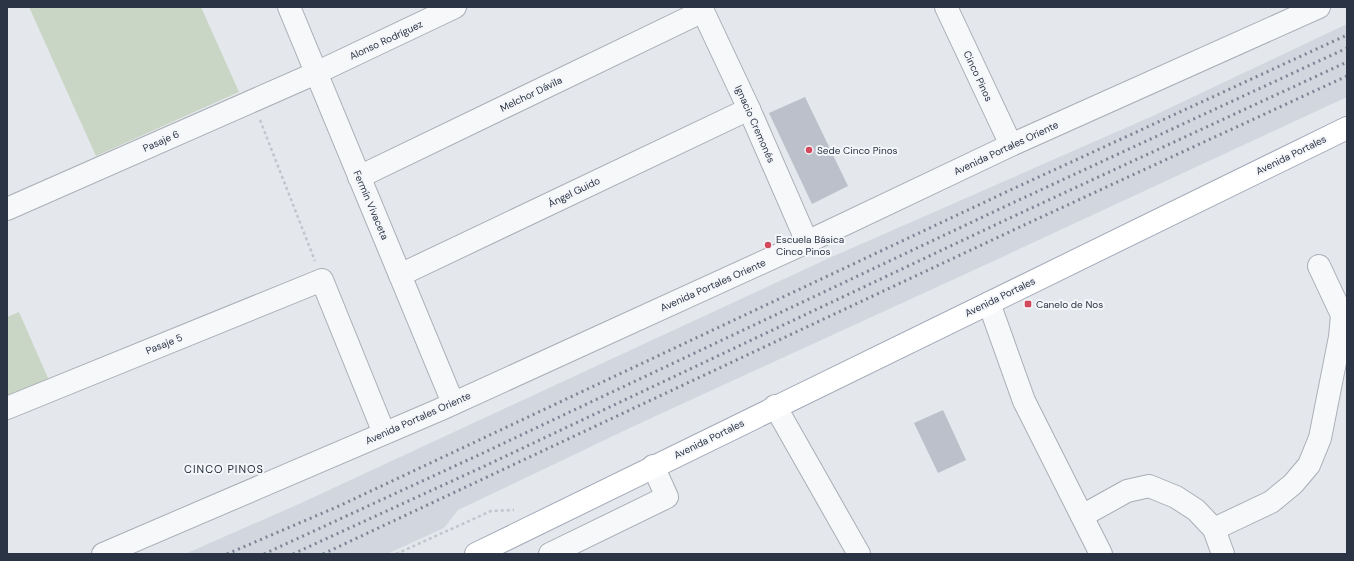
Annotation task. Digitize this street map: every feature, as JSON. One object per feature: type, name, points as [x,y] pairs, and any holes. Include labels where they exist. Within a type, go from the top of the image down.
[{"type":"main road","name":"Avenida Portales","points":[[476,554],[775,406],[1347,128]]},
{"type":"street","name":"Fermín Vivaceta","points":[[289,7],[453,403]]},
{"type":"street","name":"Alonso Rodríguez","points":[[316,73],[455,7]]},
{"type":"street","name":"Cinco Pinos","points":[[946,7],[1011,145]]},
{"type":"street","name":"Avenida Portales Oriente","points":[[103,554],[453,403],[807,242],[1011,145],[1319,7]]},
{"type":"street","name":"Ignacio Cremonés","points":[[702,9],[749,109],[807,242]]},
{"type":"street","name":"Melchor Dávila","points":[[360,177],[702,9]]},
{"type":"street","name":"Pasaje 6","points":[[7,209],[316,73]]},
{"type":"street","name":"Ángel Guido","points":[[400,275],[749,109]]},
{"type":"street","points":[[1214,529],[1270,502],[1293,484],[1309,465],[1320,438],[1340,337],[1342,315],[1319,266]]},
{"type":"street","name":"Pasaje 5","points":[[7,408],[322,280]]},
{"type":"street","points":[[322,280],[384,433]]},
{"type":"street","points":[[989,303],[1024,401],[1101,554]]},
{"type":"street","points":[[775,406],[859,554]]},
{"type":"street","points":[[550,554],[668,497],[653,466]]},
{"type":"street","points":[[1082,516],[1127,491],[1150,486],[1176,497],[1196,510],[1214,529],[1222,554]]},
{"type":"path","points":[[253,101],[322,280]]},
{"type":"path","points":[[396,554],[491,511],[512,511],[518,508]]},
{"type":"shaded area","points":[[1347,24],[1347,97],[634,426],[458,510],[444,528],[387,554],[185,554],[299,504],[827,259],[1155,115]]},
{"type":"green space","points":[[29,7],[201,7],[239,92],[96,156]]},
{"type":"green space","points":[[19,312],[51,385],[7,404],[7,317]]},
{"type":"building","name":"Sede Cinco Pinos","points":[[805,97],[848,186],[812,204],[769,113]]},
{"type":"building","points":[[943,410],[966,460],[938,473],[914,423]]},
{"type":"railway","points":[[227,554],[339,506],[1004,193],[1347,35]]},
{"type":"railway","points":[[264,554],[1347,48]]},
{"type":"railway","points":[[293,554],[489,464],[1012,217],[1347,62]]},
{"type":"railway","points":[[323,554],[1022,226],[1347,76]]},
{"type":"place","name":"Sede Cinco Pinos","points":[[809,150]]},
{"type":"place","name":"Escuela Básica Cinco Pinos","points":[[768,245]]},
{"type":"place","name":"Canelo de Nos","points":[[1028,304]]},
{"type":"district","name":"CINCO PINOS","points":[[224,469]]}]
